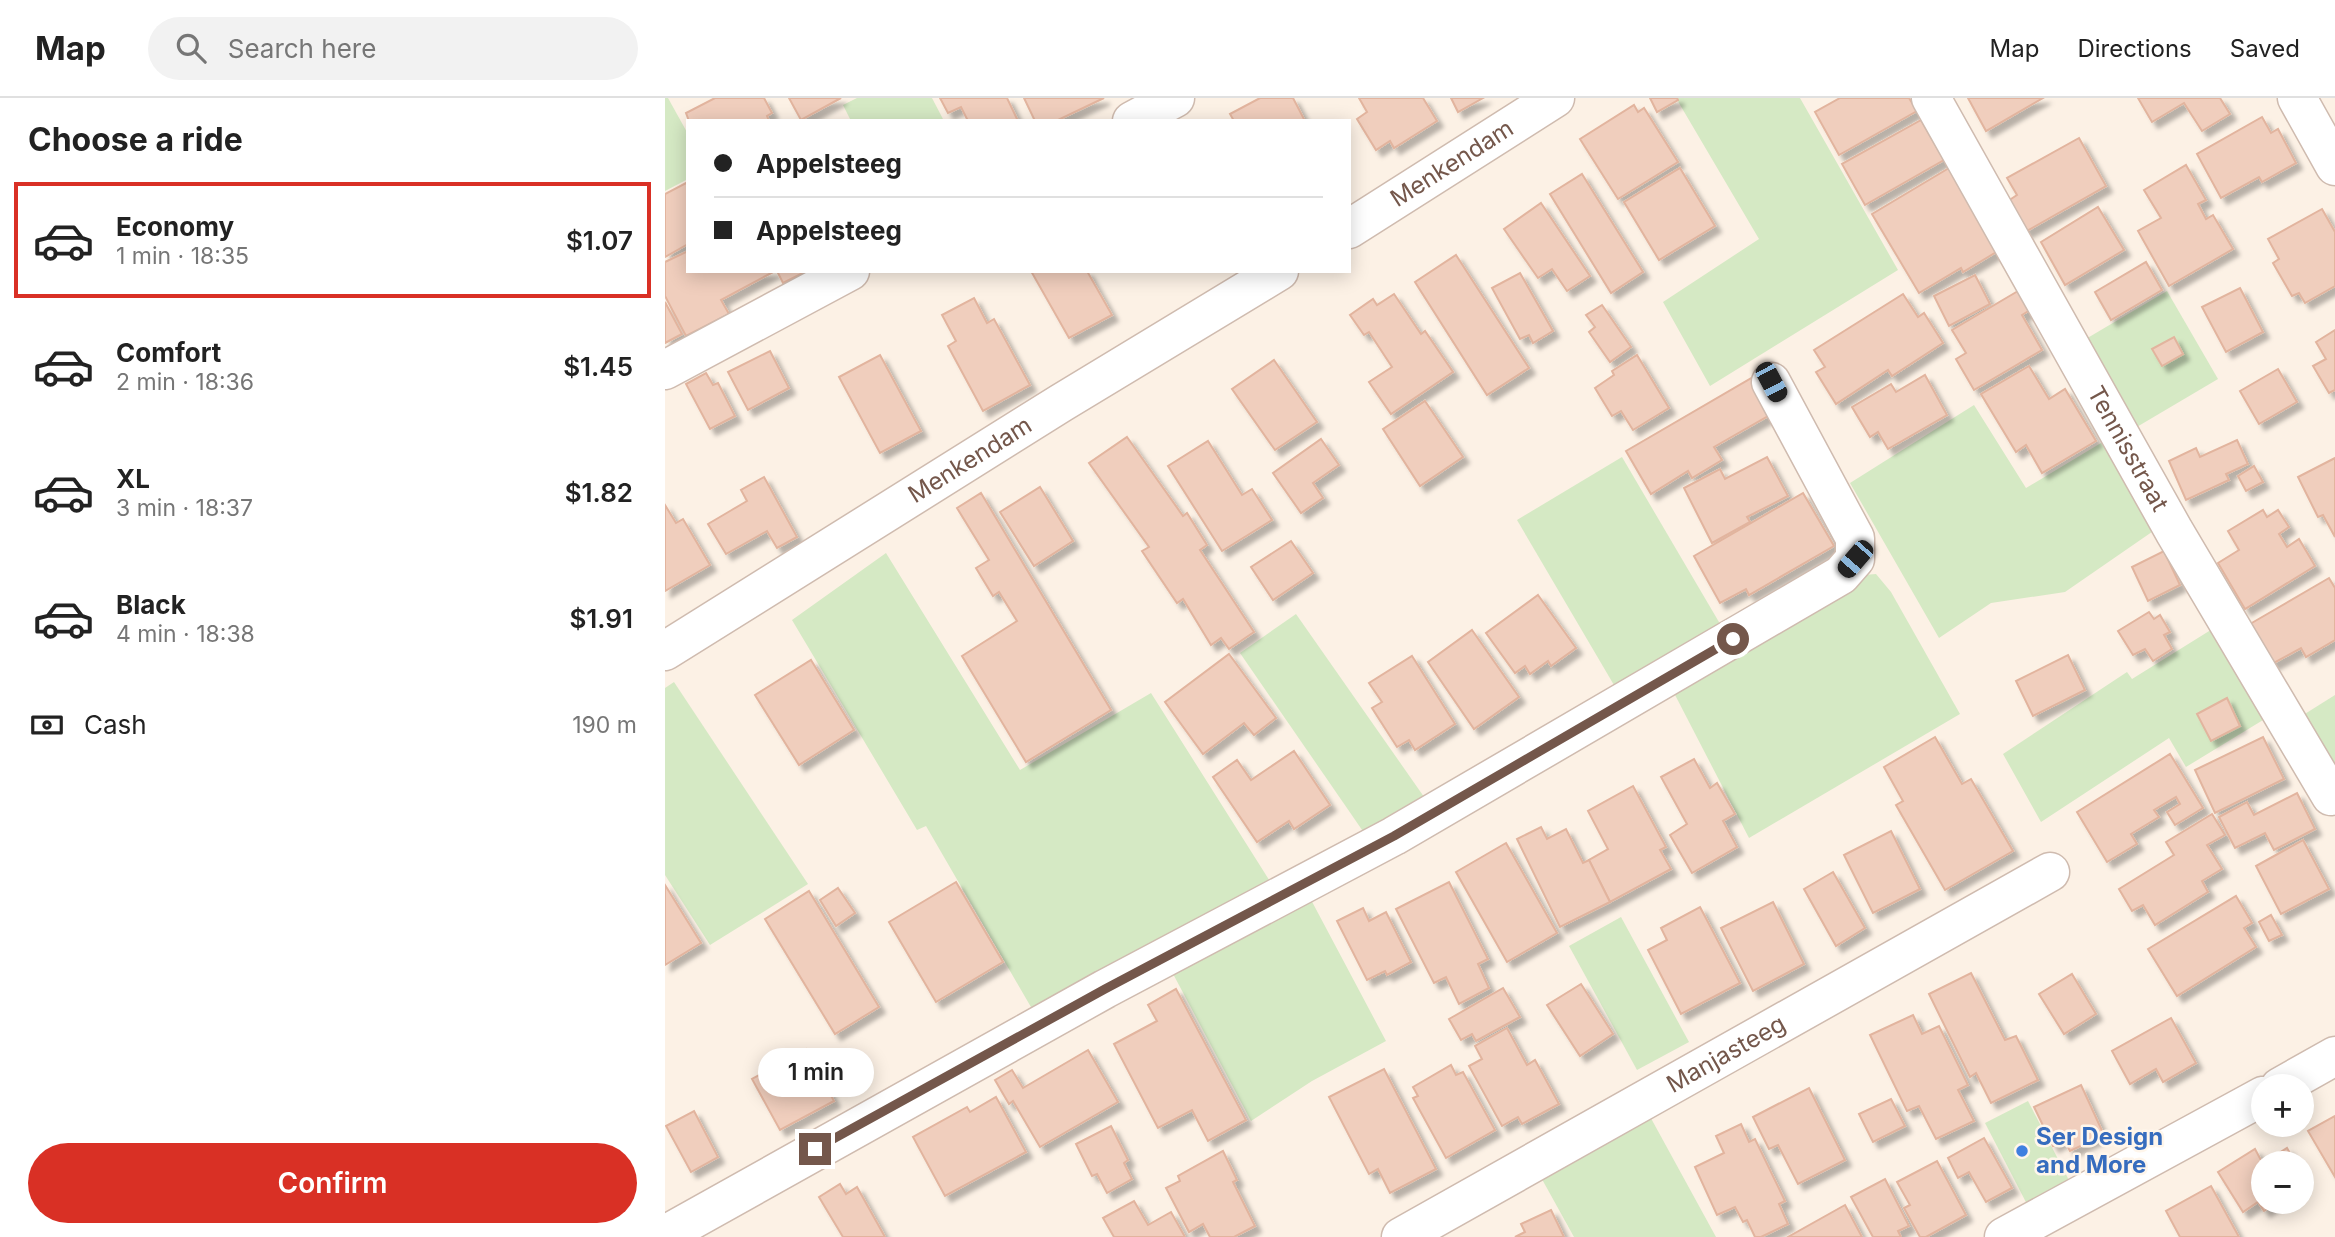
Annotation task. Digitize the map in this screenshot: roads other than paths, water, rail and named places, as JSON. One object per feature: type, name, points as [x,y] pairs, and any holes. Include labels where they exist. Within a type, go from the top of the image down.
[{"type":"street","points":[[1136,119],[1175,98]]},
{"type":"street","name":"Menkendam","points":[[1351,228],[1555,98]]},
{"type":"street","name":"Tennisstraat","points":[[1931,98],[2174,531],[2331,796]]},
{"type":"street","points":[[2297,98],[2335,166]]},
{"type":"street","points":[[665,370],[846,273]]},
{"type":"street","name":"Menkendam","points":[[665,651],[1061,403],[1276,273]]},
{"type":"street","points":[[665,1235],[1105,989],[1406,829],[1647,691],[1841,575],[1855,559],[1855,538],[1771,382]]},
{"type":"street","name":"Manjasteeg","points":[[1401,1237],[2050,872]]},
{"type":"street","points":[[2303,1074],[2335,1056]]},
{"type":"street","points":[[2004,1237],[2251,1103]]},
{"type":"place","name":"Ser Design and More","points":[[2022,1151]]}]
